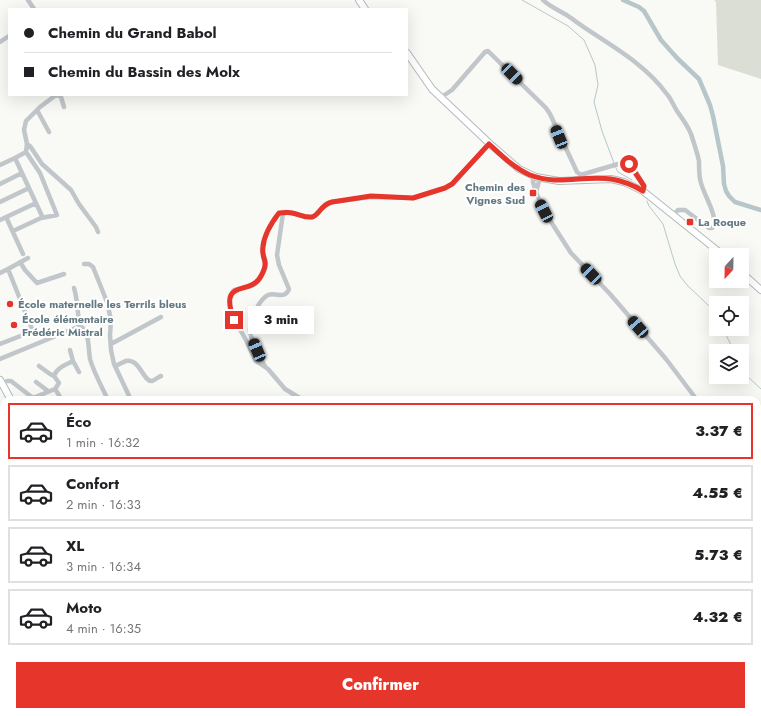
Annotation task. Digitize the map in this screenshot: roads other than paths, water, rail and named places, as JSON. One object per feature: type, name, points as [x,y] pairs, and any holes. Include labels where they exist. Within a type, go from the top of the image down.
[{"type":"main road","points":[[408,54],[440,98],[519,170],[537,177],[558,181],[611,179],[624,182],[643,191],[714,248]]},
{"type":"main road","points":[[749,279],[761,290]]},
{"type":"main road","points":[[3,381],[9,396]]},
{"type":"street","points":[[543,0],[570,17],[580,26],[616,48],[649,74],[667,93],[684,120],[691,133],[697,154],[702,186],[707,201],[712,208],[715,225],[712,228],[707,227],[685,210],[678,210],[674,215]]},
{"type":"street","points":[[440,98],[452,90],[485,52],[488,51],[546,108],[576,172],[580,175],[620,162],[625,162],[629,164],[644,186],[643,191]]},
{"type":"street","points":[[13,231],[41,218],[50,215],[55,216],[57,213],[40,173],[26,152],[27,144],[24,130],[24,125],[28,117],[55,96]]},
{"type":"street","points":[[58,96],[61,97],[64,107]]},
{"type":"street","points":[[37,110],[49,132]]},
{"type":"street","points":[[27,144],[42,164],[71,190],[78,204],[96,227],[98,232]]},
{"type":"street","points":[[268,369],[256,361],[234,320],[230,309],[230,299],[234,290],[251,286],[259,279],[265,268],[266,262],[262,247],[274,219],[279,213],[292,213],[304,217],[310,217],[317,214],[326,204],[332,202],[371,196],[413,198],[445,188],[452,184],[489,144]]},
{"type":"street","points":[[0,165],[26,152]]},
{"type":"street","points":[[15,158],[42,216],[41,218]]},
{"type":"street","points":[[0,184],[22,173]]},
{"type":"street","points":[[537,177],[533,182],[544,211],[571,253],[610,294],[666,359],[694,396]]},
{"type":"street","points":[[0,202],[29,188]]},
{"type":"street","points":[[0,220],[36,203]]},
{"type":"street","points":[[283,213],[277,255],[279,265],[288,284],[288,293],[284,296],[272,294],[263,298],[251,321],[250,331],[262,361],[285,389],[296,396]]},
{"type":"street","points":[[6,217],[23,254]]},
{"type":"street","points":[[0,273],[28,258]]},
{"type":"street","points":[[20,262],[37,283],[64,274]]},
{"type":"street","points":[[84,264],[89,264],[93,267],[107,302],[111,320],[110,344],[115,366],[129,396]]},
{"type":"street","points":[[0,344],[31,332],[32,329],[8,269]]},
{"type":"street","points":[[74,288],[77,298],[77,311],[80,326],[85,330],[90,360],[106,396]]},
{"type":"street","points":[[110,344],[161,317]]},
{"type":"street","points":[[0,359],[80,326]]},
{"type":"street","points":[[70,350],[78,372]]},
{"type":"street","points":[[54,376],[58,368],[73,360]]},
{"type":"street","points":[[115,366],[126,361],[131,361],[140,367],[147,379],[152,381],[161,376]]},
{"type":"street","points":[[37,396],[55,389],[59,383],[54,376],[39,366]]},
{"type":"street","points":[[3,381],[10,381],[27,396]]},
{"type":"street","points":[[36,382],[48,391]]},
{"type":"street","points":[[55,389],[59,396]]},
{"type":"waterway","points":[[522,0],[568,26],[584,40],[595,65],[598,85],[594,102],[602,131],[614,163]]},
{"type":"waterway","points":[[623,0],[639,7],[644,11],[661,40],[699,79],[713,116],[723,166],[726,191],[735,202],[761,210]]},
{"type":"waterway","points":[[615,166],[618,172],[632,180]]},
{"type":"waterway","points":[[647,201],[649,206],[663,224],[680,276],[687,285],[709,306]]},
{"type":"waterway","points":[[726,336],[730,344]]},
{"type":"waterway","points":[[749,378],[761,389]]},
{"type":"place","name":"Chemin des Vignes Sud","points":[[533,193]]},
{"type":"place","name":"La Roque","points":[[690,222]]},
{"type":"place","name":"École maternelle les Terrils bleus","points":[[10,304]]},
{"type":"place","name":"École élémentaire Frédéric Mistral","points":[[14,325]]}]
